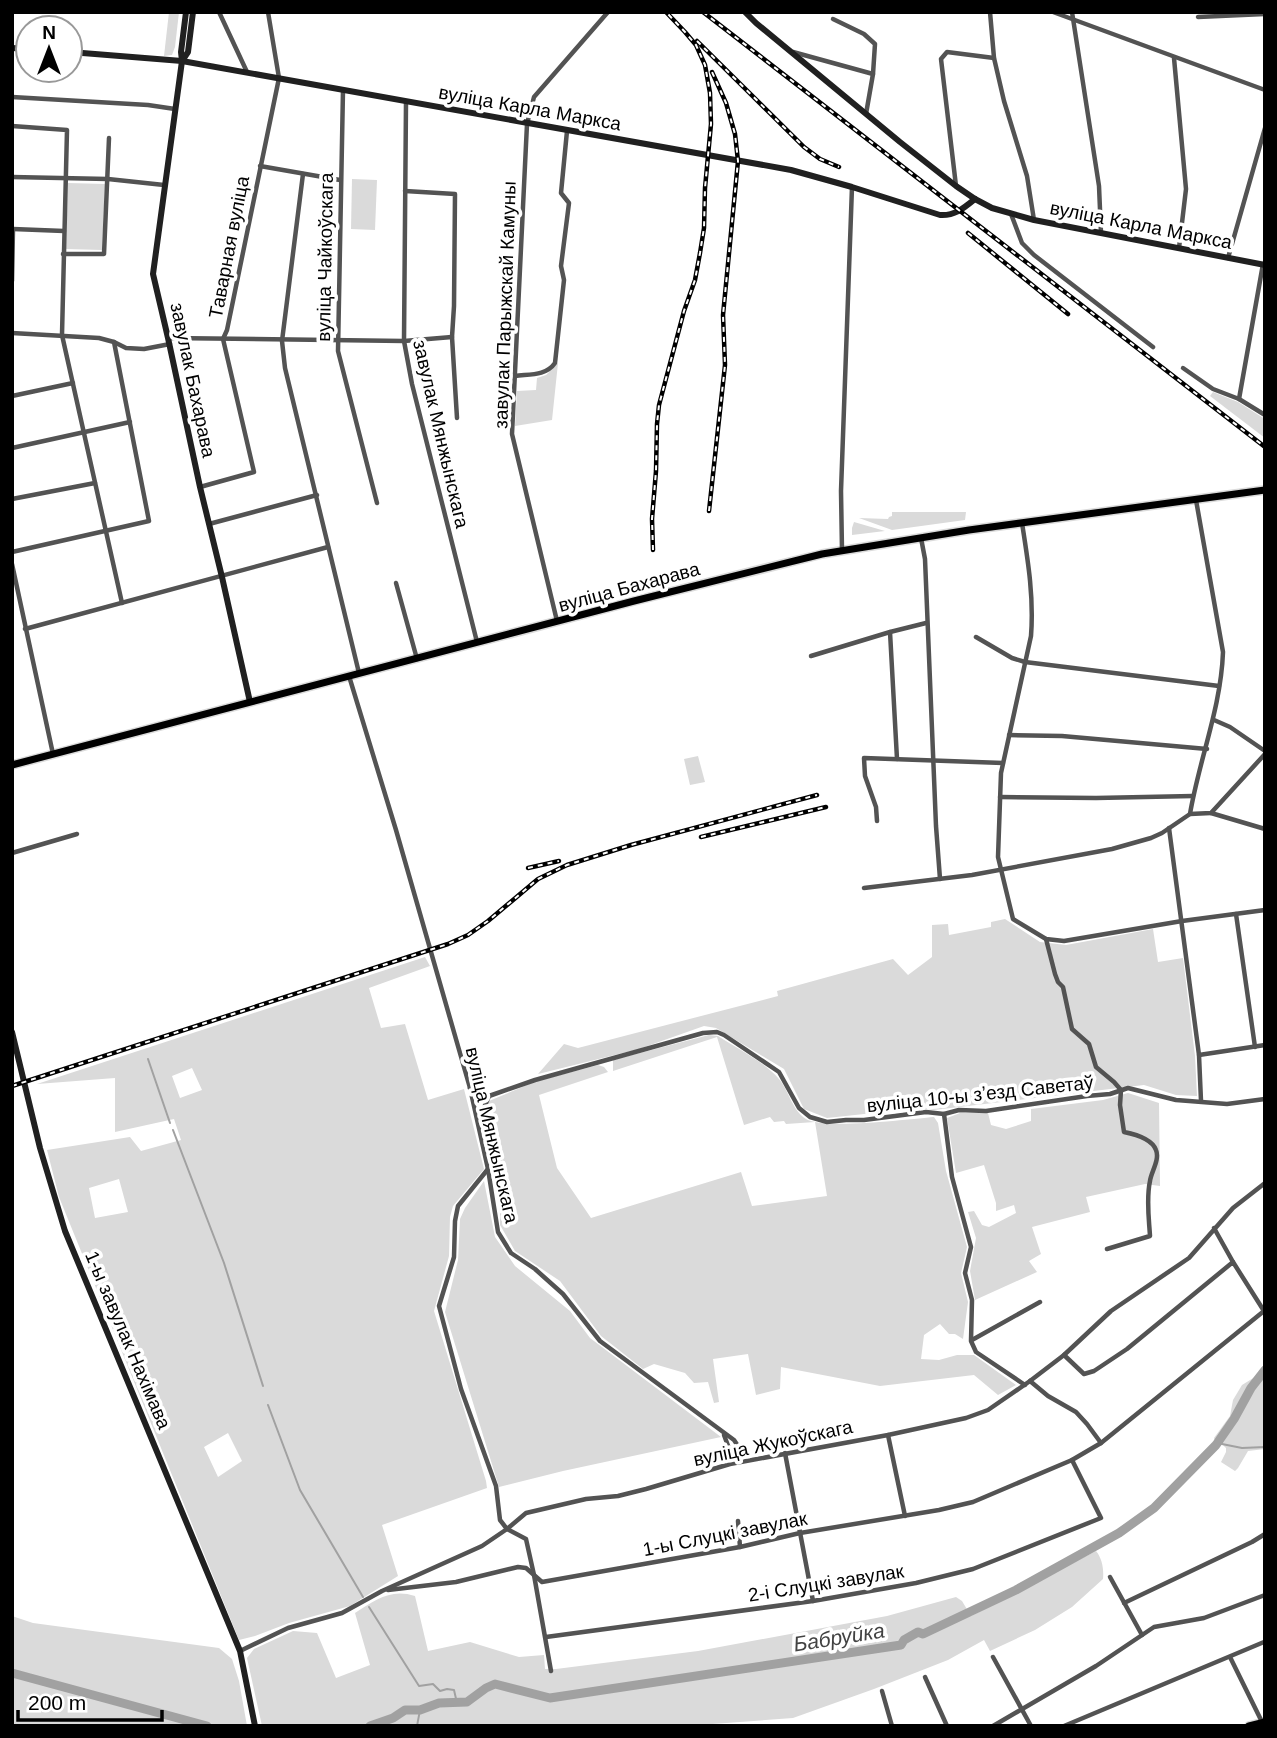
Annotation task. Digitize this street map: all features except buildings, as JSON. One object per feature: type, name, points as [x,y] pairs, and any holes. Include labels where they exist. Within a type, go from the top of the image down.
[{"type":"main road","name":"вуліца Бахарава","points":[[12,765],[777,564],[921,537],[1265,490]]},
{"type":"main road","points":[[1249,1726],[1264,1722]]},
{"type":"street","points":[[182,61],[186,12]]},
{"type":"street","points":[[182,61],[188,52],[193,12]]},
{"type":"street","points":[[219,12],[248,73]]},
{"type":"street","name":"Таварная вуліца","points":[[200,487],[254,472],[223,339],[279,78],[268,12]]},
{"type":"street","name":"завулак Парыжскай Камуны","points":[[558,622],[512,434],[527,124],[534,97],[608,12]]},
{"type":"street","name":"вуліца Карла Маркса","points":[[746,12],[790,52],[956,186],[992,208],[1034,220],[1264,265]]},
{"type":"street","points":[[990,12],[994,58],[1027,176],[1034,220]]},
{"type":"street","points":[[1053,12],[1265,90]]},
{"type":"street","points":[[1072,12],[1099,186],[1101,234]]},
{"type":"street","points":[[1198,17],[1265,14]]},
{"type":"street","points":[[834,19],[864,34],[875,44],[866,114]]},
{"type":"street","points":[[790,52],[873,74]]},
{"type":"street","points":[[956,186],[941,59],[947,52],[994,58]]},
{"type":"street","name":"вуліца Карла Маркса","points":[[84,53],[182,61],[791,170],[940,215],[957,213],[975,199]]},
{"type":"street","points":[[1174,58],[1186,189],[1180,249]]},
{"type":"street","name":"завулак Бахарава","points":[[182,61],[153,274],[250,702]]},
{"type":"street","name":"вуліца Чайкоўскага","points":[[344,90],[338,351],[377,503]]},
{"type":"street","points":[[12,97],[175,109]]},
{"type":"street","name":"завулак Мянжынскага","points":[[406,102],[404,341],[412,384],[477,643]]},
{"type":"street","points":[[12,126],[67,130],[62,335],[122,603]]},
{"type":"street","points":[[1228,258],[1265,128]]},
{"type":"street","points":[[515,376],[545,372],[555,363],[564,280],[561,265],[569,203],[561,193],[567,131]]},
{"type":"street","points":[[63,254],[104,254],[109,138]]},
{"type":"street","points":[[260,166],[341,180]]},
{"type":"street","points":[[303,174],[282,341],[285,368],[359,674]]},
{"type":"street","points":[[12,177],[108,179],[164,185]]},
{"type":"street","points":[[842,550],[841,491],[852,187]]},
{"type":"street","points":[[405,191],[455,194],[452,337],[457,418]]},
{"type":"street","points":[[1011,214],[1022,243],[1034,255],[1153,347]]},
{"type":"street","points":[[12,281],[13,229],[64,231]]},
{"type":"street","points":[[1239,399],[1264,265]]},
{"type":"street","points":[[12,333],[99,338],[126,348],[144,349],[169,341],[404,341],[452,337]]},
{"type":"street","points":[[12,552],[149,521],[114,342]]},
{"type":"street","points":[[1183,368],[1213,389],[1239,399],[1265,415]]},
{"type":"street","points":[[12,396],[73,383]]},
{"type":"street","points":[[12,448],[130,422]]},
{"type":"street","points":[[12,499],[95,483]]},
{"type":"street","points":[[209,524],[317,495]]},
{"type":"street","points":[[1190,814],[1214,720],[1223,670],[1221,636],[1196,500]]},
{"type":"street","points":[[1022,523],[1031,582],[1031,636],[1003,763],[998,857],[1013,919],[1046,939],[1064,941],[1265,910]]},
{"type":"street","points":[[921,537],[925,559],[940,879]]},
{"type":"street","points":[[26,629],[328,547]]},
{"type":"street","points":[[12,564],[52,754]]},
{"type":"street","points":[[396,583],[417,659]]},
{"type":"street","points":[[811,656],[926,623]]},
{"type":"street","points":[[890,632],[897,759]]},
{"type":"street","points":[[976,637],[1012,658],[1025,662],[1219,686]]},
{"type":"street","name":"вуліца Мянжынскага","points":[[349,676],[470,1088],[488,1169],[498,1232],[511,1253],[535,1269],[563,1294],[600,1341],[734,1440],[743,1461]]},
{"type":"street","points":[[1211,813],[1265,753],[1230,727],[1214,720]]},
{"type":"street","points":[[1009,735],[1062,736],[1206,749]]},
{"type":"street","points":[[877,821],[876,807],[865,776],[864,758],[1003,763]]},
{"type":"street","points":[[1000,797],[1193,796]]},
{"type":"street","points":[[864,888],[940,879],[1131,845],[1162,833],[1190,814],[1211,813],[1265,829]]},
{"type":"street","points":[[1168,827],[1199,1055],[1201,1101]]},
{"type":"street","points":[[12,853],[77,834]]},
{"type":"street","points":[[1237,914],[1255,1046]]},
{"type":"street","points":[[1046,939],[1055,974],[1063,987],[1072,1029],[1088,1044],[1096,1066],[1121,1090],[1124,1132],[1139,1136],[1156,1149],[1157,1160],[1150,1181],[1148,1202],[1150,1237],[1107,1249]]},
{"type":"street","name":"1-ы завулак Нахімава","points":[[12,1032],[40,1148],[65,1231],[240,1651],[255,1726]]},
{"type":"street","name":"вуліца 10-ы зʼезд Саветаў","points":[[488,1096],[535,1080],[717,1032],[779,1072],[799,1108],[810,1117],[827,1122],[926,1112],[944,1114],[958,1110],[986,1111],[1110,1094],[1128,1088],[1176,1100],[1227,1104],[1265,1098]]},
{"type":"street","points":[[1199,1055],[1265,1045]]},
{"type":"street","points":[[470,1088],[488,1096],[483,1110],[477,1116]]},
{"type":"street","points":[[944,1114],[952,1177],[971,1247],[965,1273],[972,1300],[971,1341],[976,1352],[1076,1412],[1101,1443]]},
{"type":"street","points":[[488,1169],[458,1206],[454,1221],[454,1257],[439,1306],[461,1389],[496,1486],[500,1520],[507,1529],[526,1539],[551,1671]]},
{"type":"street","name":"вуліца Жукоўскага","points":[[240,1651],[288,1628],[342,1614],[382,1591],[481,1546],[526,1513],[586,1499],[618,1496],[743,1461],[888,1435],[966,1418],[988,1410],[1064,1355],[1111,1311],[1189,1258],[1233,1208],[1265,1183]]},
{"type":"street","points":[[1214,1228],[1264,1310]]},
{"type":"street","points":[[1064,1355],[1084,1374],[1094,1371],[1127,1349],[1233,1262]]},
{"type":"street","points":[[971,1341],[1040,1302]]},
{"type":"street","name":"1-ы Слуцкі завулак","points":[[382,1591],[456,1581],[518,1567],[526,1567],[542,1581],[740,1547],[800,1533],[973,1502],[1072,1460],[1101,1443],[1264,1310]]},
{"type":"street","points":[[724,1434],[730,1451],[730,1464]]},
{"type":"street","points":[[888,1435],[905,1516]]},
{"type":"street","points":[[785,1453],[813,1601]]},
{"type":"street","name":"2-і Слуцкі завулак","points":[[546,1637],[813,1601],[916,1583],[972,1569],[1101,1518],[1072,1460]]},
{"type":"street","points":[[738,1521],[740,1547]]},
{"type":"street","points":[[1124,1603],[1265,1534]]},
{"type":"street","points":[[1110,1577],[1142,1635]]},
{"type":"street","points":[[993,1726],[1096,1666],[1154,1627],[1204,1618],[1265,1595]]},
{"type":"street","points":[[1064,1726],[1264,1642]]},
{"type":"street","points":[[993,1657],[1031,1726]]},
{"type":"street","points":[[1230,1657],[1264,1722]]},
{"type":"street","points":[[925,1677],[947,1726]]},
{"type":"street","points":[[881,1691],[892,1726]]},
{"type":"shaded area","points":[[169,12],[179,12],[175,47],[172,55],[164,56]]},
{"type":"shaded area","points":[[352,179],[377,180],[375,230],[351,229]]},
{"type":"shaded area","points":[[68,183],[105,184],[102,250],[66,249]]},
{"type":"shaded area","points":[[558,363],[552,420],[515,426],[517,391],[536,390],[537,378],[546,375]]},
{"type":"shaded area","points":[[1213,392],[1238,402],[1265,419],[1265,438],[1210,396]]},
{"type":"shaded area","points":[[892,512],[966,512],[965,520],[892,530],[859,518],[888,519]]},
{"type":"shaded area","points":[[854,522],[885,531],[852,535]]},
{"type":"shaded area","points":[[698,756],[705,782],[690,785],[684,759]]},
{"type":"shaded area","points":[[1005,919],[1040,942],[1066,945],[1153,929],[1158,962],[1183,958],[1197,1096],[1176,1095],[1144,1085],[934,1110],[920,1108],[827,1118],[804,1109],[784,1069],[716,1028],[704,1026],[639,1049],[538,1074],[564,1044],[578,1048],[778,996],[777,991],[893,959],[908,975],[932,957],[932,925],[948,924],[949,935],[991,927],[991,922]]},
{"type":"shaded area","points":[[425,957],[430,966],[369,988],[381,1028],[405,1024],[428,1100],[464,1089],[484,1169],[453,1206],[450,1217],[449,1256],[434,1311],[487,1488],[382,1525],[398,1576],[350,1606],[239,1640],[59,1197],[47,1150],[130,1137],[141,1151],[181,1140],[174,1119],[115,1132],[115,1078],[37,1084]],"holes":[[[192,1068],[202,1090],[180,1098],[172,1076]],[[119,1179],[128,1212],[95,1218],[89,1188]],[[228,1433],[242,1461],[218,1477],[204,1447]]]},
{"type":"shaded area","points":[[709,1035],[718,1036],[773,1073],[797,1111],[806,1119],[830,1124],[848,1124],[934,1117],[938,1123],[946,1171],[967,1247],[961,1273],[968,1302],[963,1339],[949,1334],[940,1324],[924,1335],[921,1359],[939,1360],[957,1355],[974,1355],[1016,1385],[998,1395],[974,1375],[880,1386],[781,1367],[780,1389],[756,1395],[748,1354],[713,1359],[719,1402],[714,1403],[708,1382],[694,1383],[685,1373],[654,1364],[643,1369],[601,1336],[560,1281],[515,1251],[500,1225],[500,1201],[481,1116],[489,1101],[534,1082],[598,1065],[608,1072],[539,1095],[557,1168],[591,1218],[741,1172],[752,1206],[827,1196],[815,1122],[786,1124],[784,1121],[774,1122],[770,1117],[744,1125],[717,1037],[613,1071],[613,1060]]},
{"type":"shaded area","points":[[1128,1093],[1159,1103],[1160,1186],[1145,1184],[1086,1197],[1090,1212],[1032,1227],[1041,1254],[1029,1261],[1037,1272],[975,1300],[970,1271],[976,1238],[968,1212],[974,1211],[982,1225],[989,1227],[1016,1213],[1014,1205],[996,1211],[984,1165],[956,1173],[947,1118],[960,1113],[988,1113],[991,1125],[1006,1129],[1031,1121],[1031,1109],[1103,1100]]},
{"type":"shaded area","points":[[484,1181],[495,1237],[515,1266],[570,1311],[590,1338],[721,1437],[499,1487],[445,1312],[458,1260],[460,1219]]},
{"type":"shaded area","points":[[1265,1364],[1265,1449],[1248,1451],[1235,1471],[1221,1462],[1226,1448],[1216,1445],[1214,1438],[1230,1416],[1233,1400],[1242,1385],[1255,1377]]},
{"type":"shaded area","points":[[1096,1551],[1102,1564],[1103,1579],[1072,1607],[1035,1630],[990,1651],[984,1640],[948,1660],[793,1718],[685,1726],[262,1726],[247,1658],[254,1649],[293,1631],[317,1633],[336,1678],[370,1665],[355,1613],[376,1600],[398,1593],[415,1596],[428,1651],[470,1642],[519,1657],[544,1655],[545,1669],[556,1669],[698,1651],[887,1616],[956,1597],[962,1601],[971,1616]]},
{"type":"shaded area","points":[[12,1616],[33,1623],[219,1648],[232,1659],[247,1726],[12,1726]]},
{"type":"waterway","points":[[148,1059],[170,1123]]},
{"type":"waterway","points":[[173,1130],[224,1263],[263,1386]]},
{"type":"waterway","name":"Бабруйка","points":[[370,1726],[393,1718],[405,1710],[420,1710],[439,1703],[467,1702],[495,1684],[550,1698],[901,1645],[904,1640],[918,1632],[923,1634],[1016,1590],[1119,1533],[1154,1508],[1216,1445],[1265,1370]]},
{"type":"waterway","points":[[268,1405],[300,1490],[363,1597]]},
{"type":"waterway","points":[[1217,1443],[1242,1448],[1265,1447]]},
{"type":"waterway","points":[[369,1607],[419,1686],[433,1684],[440,1691],[454,1690],[457,1703]]},
{"type":"waterway","name":"Бабруйка","points":[[12,1673],[207,1726]]},
{"type":"waterway","points":[[417,1726],[420,1710]]},
{"type":"railway","points":[[653,550],[652,519],[659,405],[695,280],[700,253],[711,124],[710,93],[705,65],[696,45],[666,12]]},
{"type":"railway","points":[[703,12],[1265,447]]},
{"type":"railway","points":[[697,41],[804,147],[820,159],[839,167]]},
{"type":"railway","points":[[709,511],[725,365],[723,315],[738,161],[735,134],[726,103],[712,72]]},
{"type":"railway","points":[[968,233],[1068,314]]},
{"type":"railway","points":[[12,1086],[448,944],[468,935],[488,921],[538,879],[567,865],[817,795]]},
{"type":"railway","points":[[701,837],[826,807]]},
{"type":"railway","points":[[528,868],[559,861]]}]
